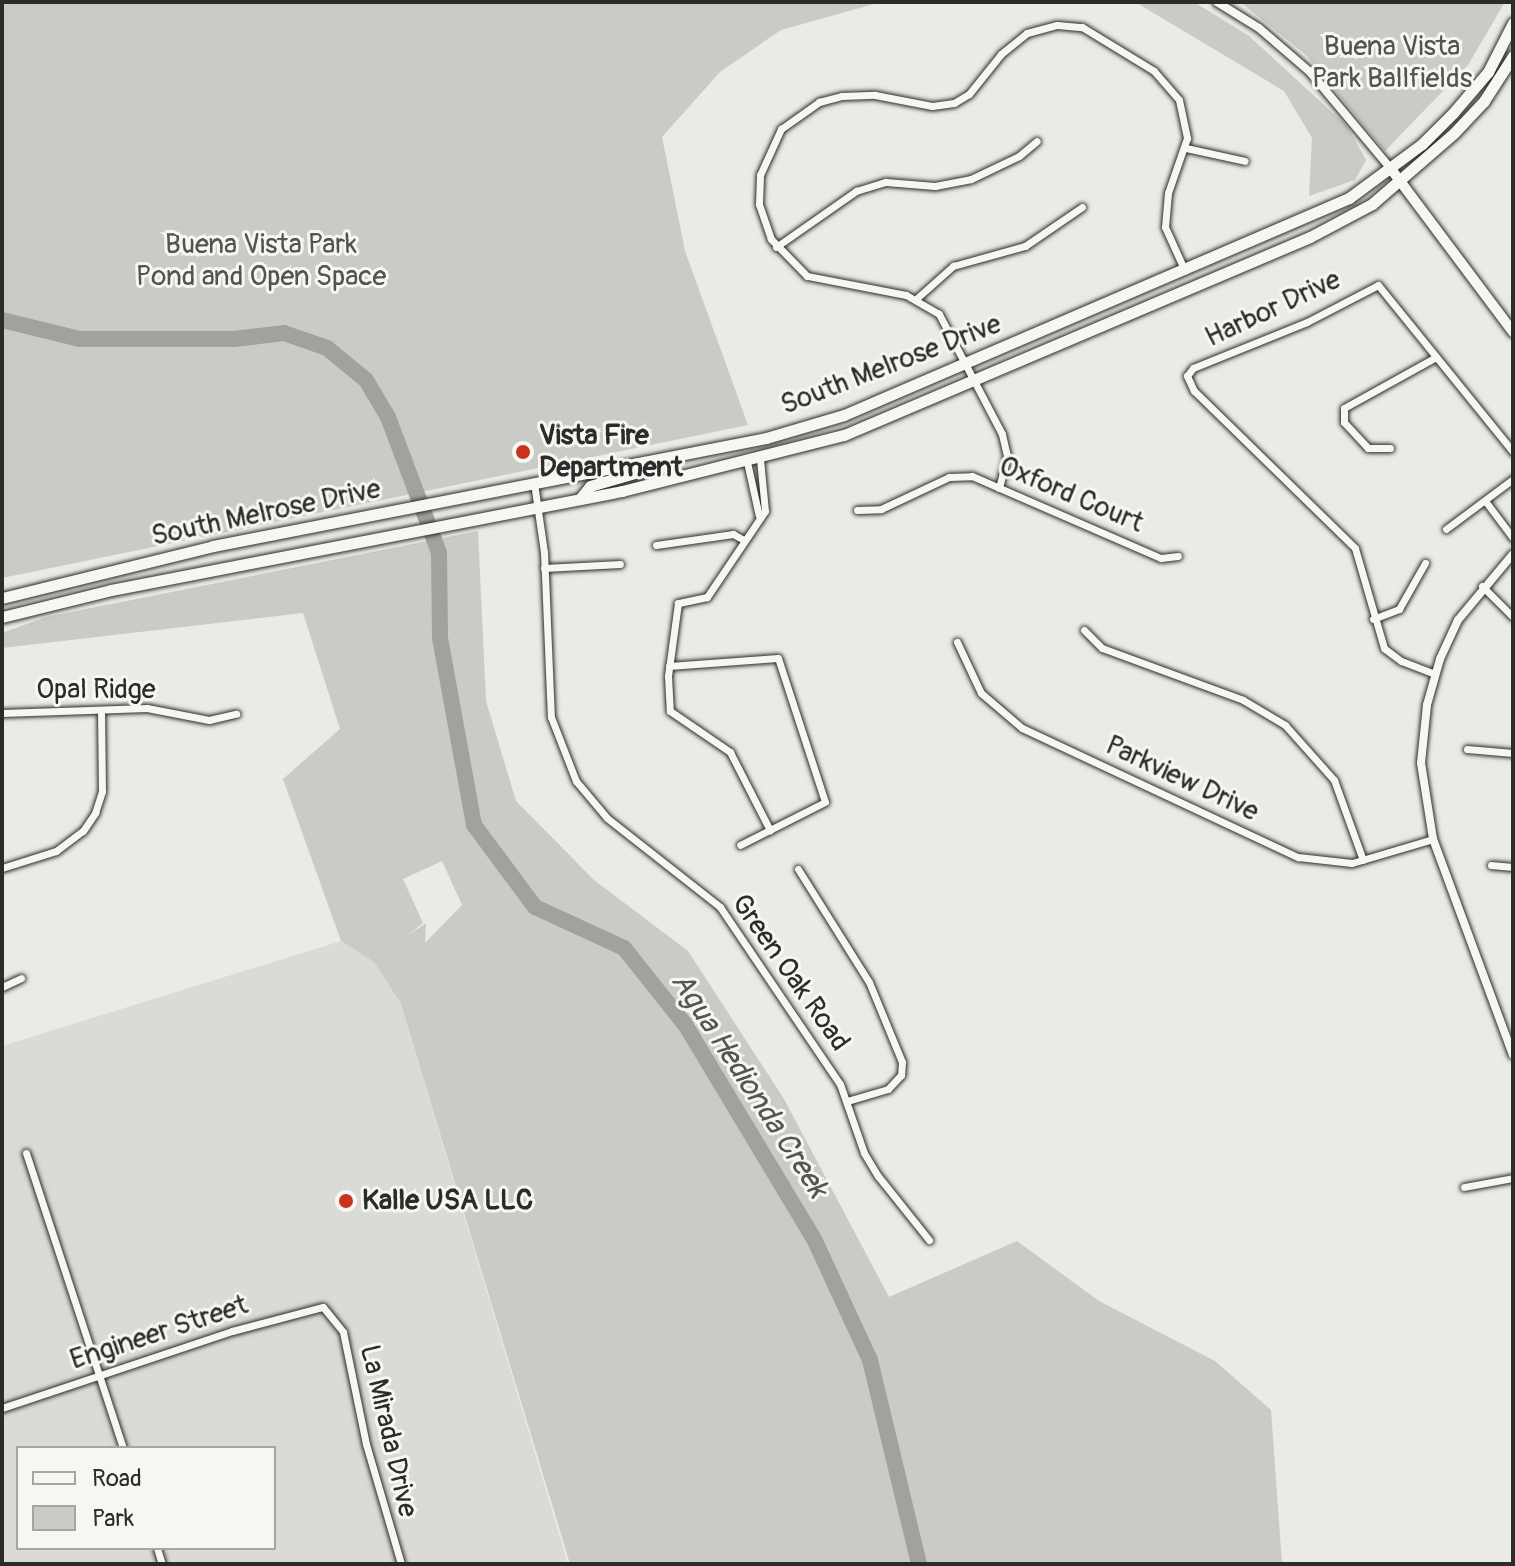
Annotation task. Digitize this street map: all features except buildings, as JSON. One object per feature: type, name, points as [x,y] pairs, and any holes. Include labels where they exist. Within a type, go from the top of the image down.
[{"type":"main road","name":"South Melrose Drive","points":[[2,598],[213,546],[804,428],[1311,218],[1391,169],[1422,144],[1479,82],[1513,23]]},
{"type":"main road","name":"South Melrose Drive","points":[[2,617],[580,499],[760,459],[844,435],[1310,237],[1401,183],[1484,101],[1513,56]]},
{"type":"main road","points":[[1391,169],[1513,332]]},
{"type":"main road","points":[[580,499],[590,486],[638,472],[644,462]]},
{"type":"street","points":[[1217,2],[1259,28],[1310,72],[1391,169]]},
{"type":"street","points":[[999,488],[1007,456],[1002,434],[939,314],[916,299],[807,276],[776,247],[763,221],[760,175],[781,129],[819,102],[842,96],[875,95],[919,105],[954,103],[969,94],[1001,54],[1027,33],[1057,25],[1082,27],[1105,38],[1170,85],[1186,119],[1186,148],[1165,206],[1168,240],[1185,271]]},
{"type":"street","points":[[776,247],[856,191],[886,182],[935,186],[971,179],[1019,156],[1037,141]]},
{"type":"street","points":[[1186,148],[1245,161]]},
{"type":"street","points":[[916,299],[953,266],[1025,246],[1082,207]]},
{"type":"street","name":"Harbor Drive","points":[[1435,674],[1384,648],[1373,619],[1355,548],[1194,391],[1187,376],[1193,368],[1307,322],[1378,285],[1393,297],[1436,357],[1513,452]]},
{"type":"street","points":[[1390,448],[1368,448],[1344,422],[1344,408],[1436,357]]},
{"type":"street","points":[[760,459],[767,502],[707,597],[678,603],[669,666],[670,711],[730,752],[770,830]]},
{"type":"street","points":[[747,462],[759,516]]},
{"type":"street","name":"Oxford Court","points":[[857,510],[881,509],[949,477],[972,476],[1161,558],[1178,556]]},
{"type":"street","points":[[1446,529],[1513,479]]},
{"type":"street","name":"Green Oak Road","points":[[534,483],[544,568],[551,717],[576,781],[607,818],[720,907],[847,1101],[864,1153],[929,1240]]},
{"type":"street","points":[[1486,502],[1513,538]]},
{"type":"street","points":[[656,545],[733,534],[744,540]]},
{"type":"street","points":[[1513,554],[1482,586],[1458,620],[1435,674],[1421,763],[1433,839],[1513,1055]]},
{"type":"street","points":[[1373,619],[1399,609],[1425,563]]},
{"type":"street","points":[[544,568],[620,564]]},
{"type":"street","points":[[1482,586],[1513,617]]},
{"type":"street","points":[[1084,630],[1102,648],[1243,700],[1285,725],[1334,780],[1363,860]]},
{"type":"street","name":"Parkview Drive","points":[[957,642],[981,693],[1022,728],[1298,857],[1333,864],[1363,860],[1433,839]]},
{"type":"street","points":[[669,666],[778,658],[825,802],[740,845]]},
{"type":"street","name":"Opal Ridge","points":[[2,713],[147,708],[209,720],[236,714]]},
{"type":"street","points":[[2,868],[56,851],[83,831],[95,813],[102,791],[101,710]]},
{"type":"street","points":[[1467,749],[1513,753]]},
{"type":"street","points":[[1491,865],[1513,867]]},
{"type":"street","points":[[798,869],[869,982],[902,1062],[901,1075],[888,1089],[847,1101]]},
{"type":"street","points":[[2,987],[21,978]]},
{"type":"street","points":[[26,1153],[122,1446]]},
{"type":"street","points":[[1464,1187],[1513,1178]]},
{"type":"street","name":"Engineer Street","points":[[2,1408],[296,1311],[330,1310]]},
{"type":"street","name":"La Mirada Drive","points":[[330,1310],[343,1332],[370,1460],[401,1564]]},
{"type":"shaded area","points":[[341,941],[374,962],[401,1004],[568,1564],[2,1564],[2,1046]]},
{"type":"green space","name":"Buena Vista Park Pond and Open Space","points":[[2,2],[881,2],[781,30],[720,72],[662,137],[685,251],[748,425],[2,578]]},
{"type":"green space","points":[[1135,2],[1194,2],[1249,36],[1347,126],[1366,160],[1355,180],[1309,196],[1312,138],[1284,91]]},
{"type":"green space","name":"Buena Vista Park Ballfields","points":[[1240,2],[1505,2],[1468,65],[1385,151],[1306,55]]},
{"type":"green space","points":[[478,531],[486,701],[516,801],[594,880],[688,951],[784,1099],[889,1297],[1017,1241],[1099,1301],[1215,1361],[1271,1410],[1282,1564],[570,1564],[401,1004],[374,962],[341,941],[283,779],[340,729],[303,613],[2,648],[2,633],[46,617]],"holes":[[[442,861],[462,905],[425,943],[426,923],[406,937],[423,923],[403,879]]]},
{"type":"waterway","name":"Agua Hedionda Creek","points":[[2,320],[80,339],[234,339],[284,333],[327,348],[366,380],[388,417],[439,553],[440,638],[474,825],[535,907],[624,948],[686,1026],[815,1241],[870,1360],[919,1564]]},
{"type":"place","name":"Vista Fire Department","points":[[523,452]]},
{"type":"place","name":"Kalle USA LLC","points":[[346,1201]]}]
